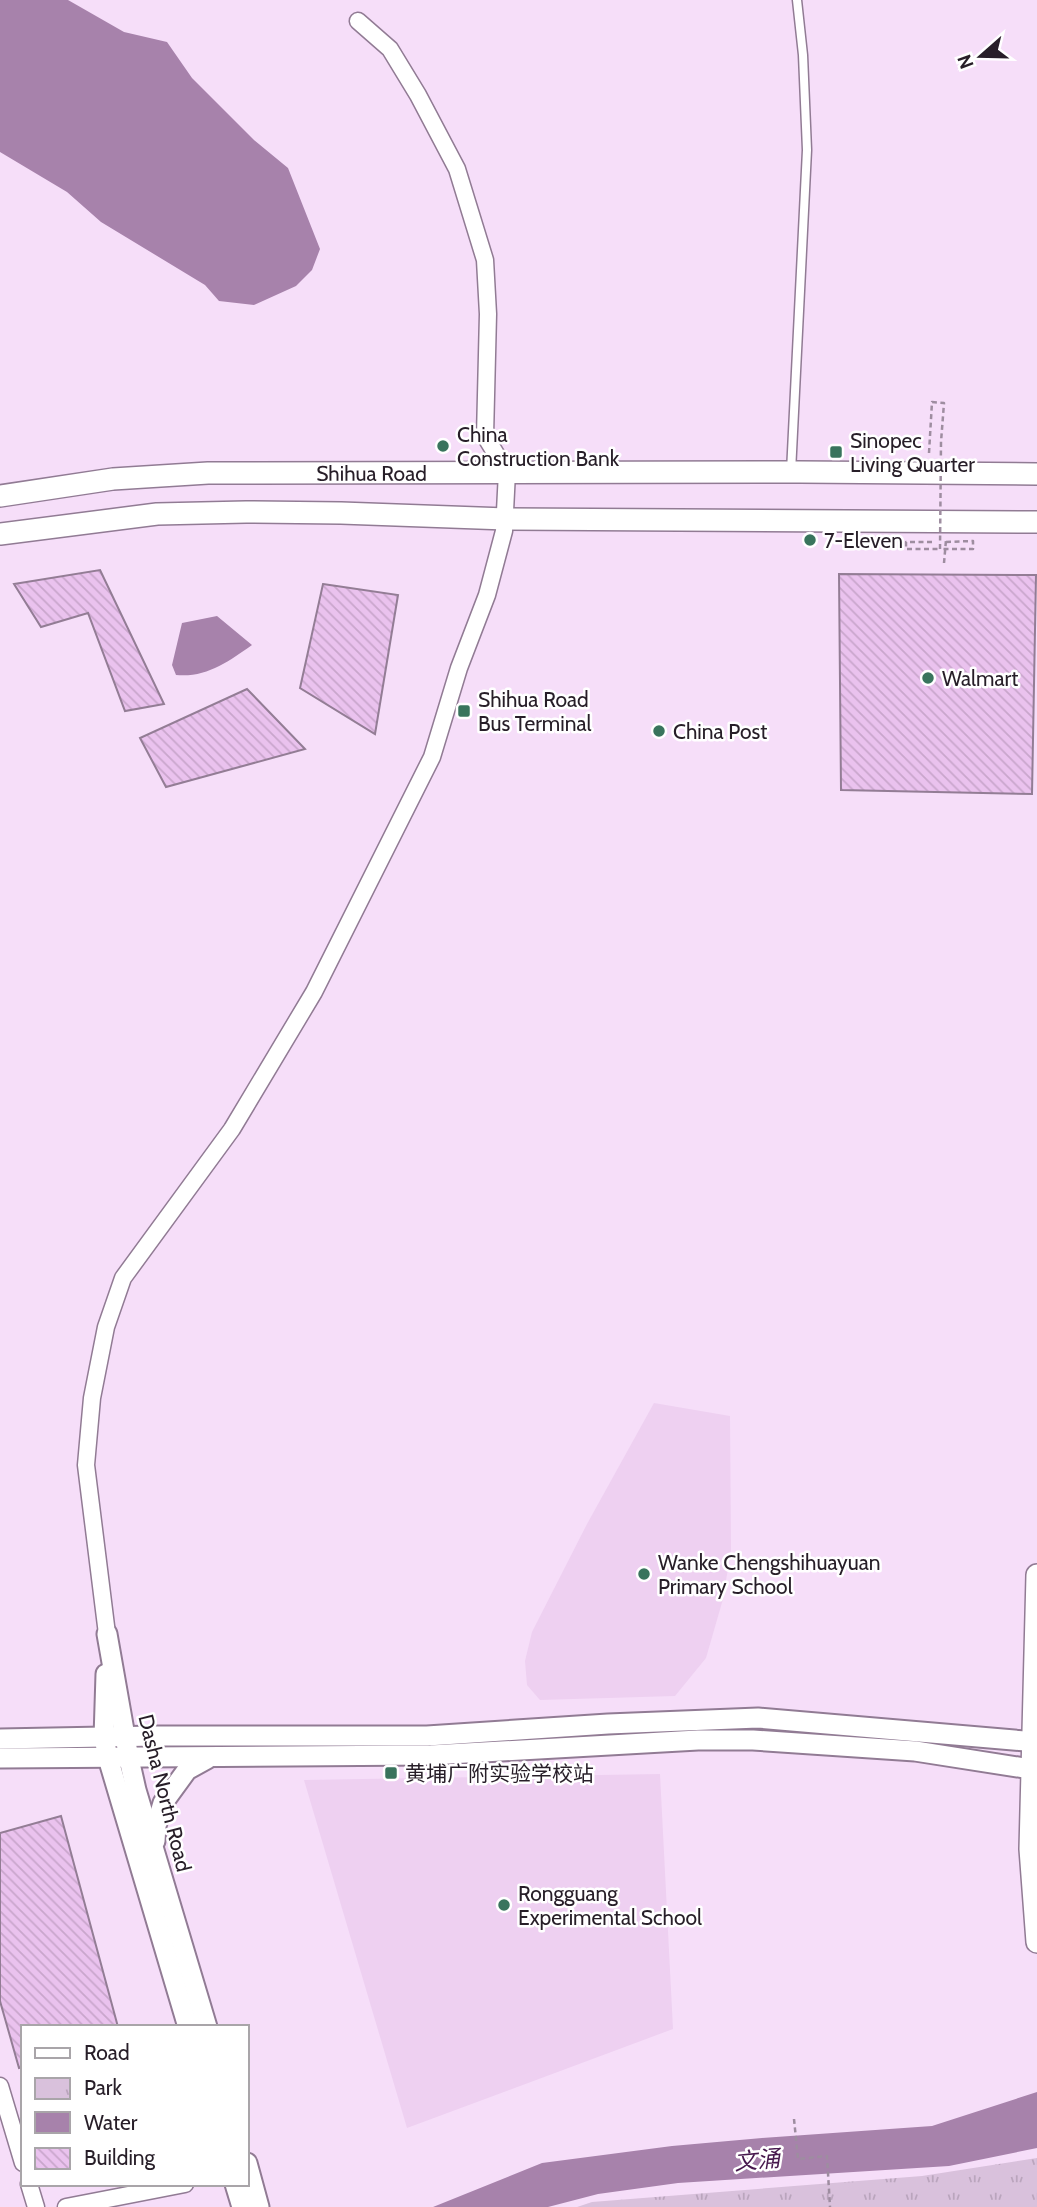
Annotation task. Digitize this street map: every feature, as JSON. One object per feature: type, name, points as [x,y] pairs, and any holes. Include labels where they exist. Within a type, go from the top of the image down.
[{"type":"main road","name":"Shihua Road","points":[[0,496],[113,479],[208,473],[1037,474]]},
{"type":"main road","name":"Shihua Road","points":[[0,534],[157,514],[341,513],[506,519],[1037,522]]},
{"type":"main road","points":[[1037,1575],[1030,1849],[1037,1942]]},
{"type":"street","points":[[107,1634],[86,1465],[92,1398],[106,1327],[123,1278],[232,1129],[314,992],[432,757],[459,668],[494,571],[506,519],[507,472],[485,436],[488,314],[485,260],[457,169],[418,95],[390,49],[358,21]]},
{"type":"street","name":"Dasha North Road","points":[[107,1634],[128,1759],[206,2025]]},
{"type":"street","name":"Dasha North Road","points":[[107,1634],[104,1738],[107,1758],[187,2025]]},
{"type":"street","points":[[0,1739],[427,1736],[608,1724],[758,1718],[1034,1741]]},
{"type":"street","points":[[0,1758],[431,1755],[698,1740],[753,1740],[915,1751],[1034,1770]]},
{"type":"street","points":[[155,1849],[156,1826],[163,1803],[187,1770],[211,1757]]},
{"type":"street","points":[[0,2086],[21,2156]]},
{"type":"street","points":[[248,2167],[260,2207]]},
{"type":"street","points":[[30,2186],[36,2207]]},
{"type":"street","points":[[66,2207],[175,2186]]},
{"type":"street","points":[[236,2186],[242,2207]]},
{"type":"lane","points":[[792,472],[807,150],[803,55],[797,0]]},
{"type":"path","points":[[929,455],[932,402],[944,403],[940,549]]},
{"type":"path","points":[[933,542],[906,542],[906,549],[940,549],[973,549],[973,541],[946,541],[944,563]]},
{"type":"path","points":[[794,2119],[798,2159],[827,2156],[830,2207]]},
{"type":"shaded area","name":"Wanke Chengshihuayuan Primary School","points":[[654,1403],[730,1416],[731,1550],[723,1599],[706,1658],[675,1696],[540,1700],[527,1685],[525,1661],[532,1632],[587,1524]]},
{"type":"shaded area","name":"Rongguang Experimental School","points":[[660,1774],[673,2029],[407,2128],[304,1780]]},
{"type":"green space","points":[[1037,2158],[1037,2207],[577,2207],[592,2202],[922,2176]]},
{"type":"water","points":[[0,0],[68,0],[124,32],[167,42],[192,78],[254,140],[288,168],[320,249],[312,270],[296,286],[254,305],[219,301],[205,285],[101,222],[67,192],[0,152]]},
{"type":"water","points":[[217,616],[252,645],[207,671],[176,675],[172,665],[182,623]]},
{"type":"water","name":"文涌","points":[[1037,2092],[1037,2148],[949,2166],[678,2183],[598,2194],[548,2207],[433,2207],[542,2163],[672,2146],[932,2126]]},
{"type":"building","points":[[100,570],[164,704],[125,711],[88,613],[41,627],[14,584]]},
{"type":"building","points":[[839,574],[1036,575],[1032,794],[841,790]]},
{"type":"building","points":[[323,584],[398,595],[375,734],[300,688]]},
{"type":"building","points":[[247,689],[305,749],[166,787],[140,738]]},
{"type":"building","points":[[61,1816],[117,2025],[21,2025],[19,2068],[0,2001],[0,1833]]},
{"type":"place","name":"China Construction Bank","points":[[443,446]]},
{"type":"place","name":"Sinopec Living Quarter","points":[[836,452]]},
{"type":"place","name":"7-Eleven","points":[[810,540]]},
{"type":"place","name":"Walmart","points":[[928,678]]},
{"type":"place","name":"Shihua Road Bus Terminal","points":[[464,711]]},
{"type":"place","name":"China Post","points":[[659,731]]},
{"type":"place","name":"Wanke Chengshihuayuan Primary School","points":[[644,1574]]},
{"type":"place","name":"黄埔广附实验学校站","points":[[391,1773]]},
{"type":"place","name":"Rongguang Experimental School","points":[[504,1905]]}]
